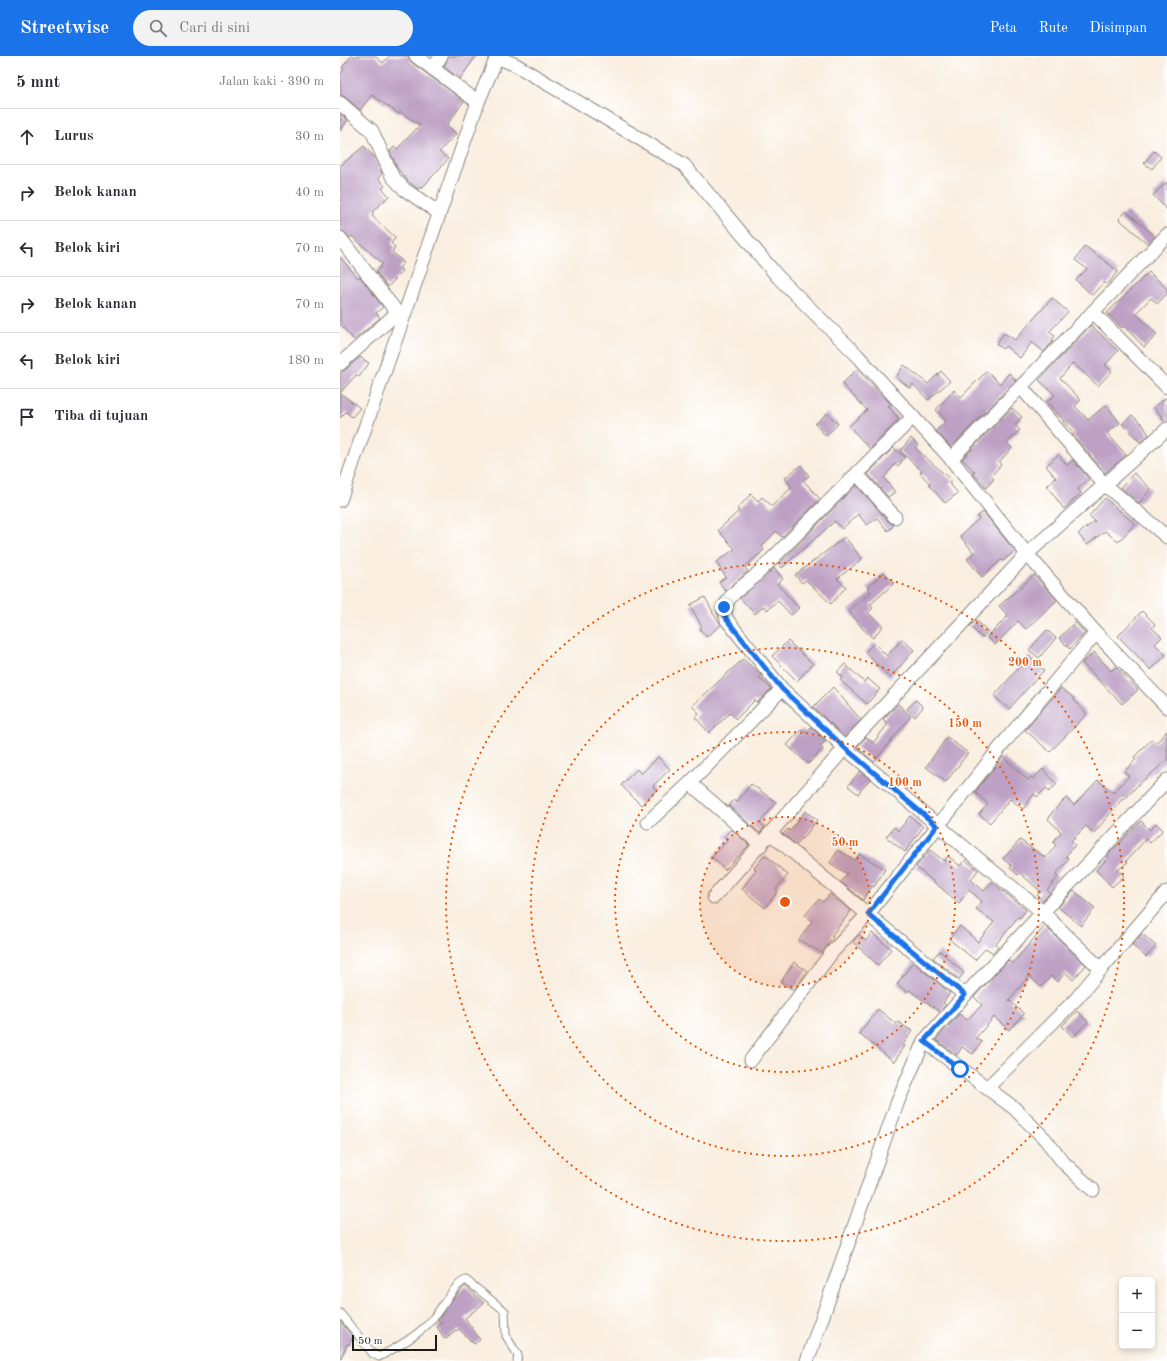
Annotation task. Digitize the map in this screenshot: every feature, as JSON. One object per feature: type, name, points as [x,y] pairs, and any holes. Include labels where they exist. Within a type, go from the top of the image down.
[{"type":"street","points":[[416,56],[478,102]]},
{"type":"street","points":[[433,69],[441,56]]},
{"type":"street","points":[[340,500],[399,316],[439,213],[478,102],[499,57],[516,65],[684,165],[778,277],[857,355],[951,459],[1027,554],[1096,633],[1167,707]]},
{"type":"street","points":[[340,103],[372,131],[385,163],[396,180],[408,192],[439,213]]},
{"type":"street","points":[[951,459],[1167,235]]},
{"type":"street","points":[[340,238],[399,316]]},
{"type":"street","points":[[1093,312],[1167,387]]},
{"type":"street","points":[[340,364],[399,316]]},
{"type":"street","points":[[1021,387],[1104,484],[1167,537]]},
{"type":"street","points":[[913,417],[754,577],[728,599],[724,607],[724,613],[727,620],[782,689],[845,748],[1042,912],[1100,969]]},
{"type":"street","points":[[714,897],[771,834],[845,748],[1027,554],[1167,429]]},
{"type":"street","points":[[856,474],[895,517]]},
{"type":"street","points":[[750,1060],[816,973],[868,914],[937,826],[1096,633]]},
{"type":"street","points":[[648,822],[690,783],[782,689]]},
{"type":"street","points":[[807,1361],[898,1101],[924,1041],[1042,912],[1167,780]]},
{"type":"street","points":[[690,783],[761,845]]},
{"type":"street","points":[[771,834],[965,995]]},
{"type":"street","points":[[987,1088],[1077,998],[1100,969],[1167,892]]},
{"type":"street","points":[[924,1041],[1014,1108],[1045,1139],[1063,1162],[1093,1190]]},
{"type":"lane","points":[[340,1313],[373,1354],[379,1357],[402,1344],[428,1324],[458,1285],[466,1280],[505,1311],[506,1336],[518,1355],[517,1361]]},
{"type":"building","points":[[351,56],[375,56],[383,63],[389,56],[408,56],[411,62],[464,101],[447,125],[456,134],[439,152],[448,159],[422,188],[421,186],[418,189],[407,180],[397,168],[390,151],[394,147],[397,149],[420,125],[400,112],[399,114],[372,95],[360,110],[345,97],[340,95],[340,75],[344,69],[342,68]]},
{"type":"building","points":[[449,56],[476,56],[460,79],[444,67]]},
{"type":"building","points":[[340,114],[348,120],[340,131]]},
{"type":"building","points":[[364,146],[375,158],[382,174],[378,178],[385,186],[382,188],[389,196],[372,212],[374,214],[372,216],[396,238],[391,243],[395,247],[392,252],[404,263],[399,268],[402,271],[388,287],[376,272],[383,264],[352,236],[350,238],[346,233],[340,230],[340,166]]},
{"type":"building","points":[[1154,151],[1161,157],[1152,169],[1144,163]]},
{"type":"building","points":[[1167,182],[1167,210],[1153,195]]},
{"type":"building","points":[[1126,211],[1155,236],[1148,244],[1119,219]]},
{"type":"building","points":[[1085,246],[1118,271],[1107,285],[1104,282],[1092,295],[1076,280],[1087,269],[1075,260]]},
{"type":"building","points":[[340,257],[358,278],[360,277],[383,307],[376,313],[380,318],[354,340],[340,324]]},
{"type":"building","points":[[1149,272],[1167,289],[1167,294],[1157,304],[1151,298],[1136,313],[1157,335],[1144,347],[1124,326],[1122,328],[1107,313]]},
{"type":"building","points":[[1052,298],[1068,312],[1049,332],[1055,336],[1044,352],[1032,342],[1020,358],[1005,346],[1003,349],[996,344],[1004,333],[1015,340]]},
{"type":"building","points":[[1091,325],[1118,351],[1105,365],[1112,371],[1098,386],[1073,363],[1060,378],[1081,400],[1075,406],[1088,420],[1106,405],[1120,423],[1107,433],[1126,455],[1105,473],[1073,435],[1074,433],[1047,402],[1055,395],[1039,380]]},
{"type":"building","points":[[360,357],[369,363],[359,377],[356,375],[340,393],[340,374]]},
{"type":"building","points":[[904,365],[928,384],[941,371],[950,381],[928,400],[913,384],[910,388],[896,377]]},
{"type":"building","points":[[857,369],[891,404],[888,406],[899,419],[870,449],[849,426],[867,410],[842,384]]},
{"type":"building","points":[[987,371],[1000,384],[1009,373],[1016,380],[951,447],[936,431],[946,421],[936,410],[954,390],[961,397]]},
{"type":"building","points":[[340,393],[360,408],[352,417],[346,412],[340,418]]},
{"type":"building","points":[[1167,397],[1167,421],[1165,421],[1154,407]]},
{"type":"building","points":[[1012,408],[1022,417],[1015,425],[1020,430],[1007,443],[1012,448],[999,462],[1001,465],[991,476],[994,479],[986,488],[973,473],[975,472],[962,459]]},
{"type":"building","points":[[827,413],[838,424],[826,436],[815,424]]},
{"type":"building","points":[[1132,415],[1143,425],[1149,435],[1140,442],[1122,424]]},
{"type":"building","points":[[911,438],[918,445],[915,448],[952,481],[949,483],[958,493],[945,503],[920,473],[922,471],[900,451]]},
{"type":"building","points":[[893,448],[905,457],[898,466],[895,464],[884,478],[895,492],[888,497],[868,474]]},
{"type":"building","points":[[1058,455],[1067,465],[1073,460],[1089,479],[1078,489],[1081,493],[1064,509],[1047,486],[1056,478],[1046,466]]},
{"type":"building","points":[[801,465],[809,476],[803,480],[820,499],[782,537],[776,531],[762,546],[764,550],[745,567],[748,572],[725,591],[719,582],[726,577],[716,562],[735,549],[718,530],[739,511],[737,509],[751,494],[758,501],[762,497],[772,506],[792,487],[785,478]]},
{"type":"building","points":[[1134,473],[1151,489],[1139,503],[1121,488]]},
{"type":"building","points":[[856,485],[889,522],[894,525],[888,531],[877,518],[867,525],[858,514],[842,529],[835,521],[782,568],[779,564]]},
{"type":"building","points":[[1105,498],[1135,524],[1118,542],[1105,531],[1087,545],[1078,534],[1095,521],[1089,516]]},
{"type":"building","points":[[983,512],[1015,551],[1003,561],[1001,560],[982,577],[967,559],[974,553],[960,536],[979,519],[977,517]]},
{"type":"building","points":[[845,537],[862,559],[837,579],[846,587],[831,604],[806,580],[802,583],[795,575]]},
{"type":"building","points":[[774,568],[783,579],[777,584],[799,608],[791,615],[778,601],[767,610],[764,606],[755,614],[740,598]]},
{"type":"building","points":[[884,572],[894,583],[870,605],[873,608],[868,613],[883,626],[873,638],[863,629],[849,611],[871,592],[867,588]]},
{"type":"building","points":[[1034,575],[1057,600],[1026,629],[1018,621],[995,645],[987,637],[1008,616],[999,606]]},
{"type":"building","points":[[705,597],[712,612],[721,625],[706,637],[700,629],[702,627],[690,605]]},
{"type":"building","points":[[1142,611],[1155,624],[1152,628],[1162,637],[1155,644],[1166,655],[1151,670],[1118,636]]},
{"type":"building","points":[[976,620],[988,631],[982,638],[970,626]]},
{"type":"building","points":[[1075,622],[1085,633],[1070,649],[1059,638]]},
{"type":"building","points":[[1047,630],[1056,638],[1039,658],[1029,650]]},
{"type":"building","points":[[902,639],[914,650],[890,678],[865,652],[874,643],[887,656]]},
{"type":"building","points":[[788,641],[813,664],[797,681],[772,656]]},
{"type":"building","points":[[1094,652],[1111,671],[1116,667],[1138,690],[1122,704],[1082,663]]},
{"type":"building","points":[[1029,656],[1044,670],[1009,709],[994,696]]},
{"type":"building","points":[[743,659],[761,675],[759,677],[771,689],[757,703],[755,700],[736,719],[730,713],[709,733],[695,717],[699,713],[692,706]]},
{"type":"building","points":[[845,664],[864,682],[867,678],[880,689],[867,704],[840,680],[843,677],[837,672]]},
{"type":"building","points":[[833,687],[861,720],[845,737],[813,707]]},
{"type":"building","points":[[1061,688],[1075,699],[1074,700],[1087,714],[1050,752],[1025,730]]},
{"type":"building","points":[[916,700],[923,707],[915,717],[907,709]]},
{"type":"building","points":[[898,704],[911,716],[874,762],[857,747],[866,737],[873,743],[888,724],[883,719]]},
{"type":"building","points":[[811,727],[826,741],[820,746],[823,749],[808,764],[787,745],[802,729],[806,733]]},
{"type":"building","points":[[1167,731],[1167,760],[1138,785],[1124,800],[1123,798],[1094,833],[1086,826],[1071,841],[1075,845],[1066,856],[1069,859],[1055,875],[1058,877],[1047,890],[1050,893],[1043,901],[1037,895],[1041,892],[1020,873],[1018,875],[1010,868],[1012,866],[1003,859],[1020,840],[1046,858],[1056,845],[1053,842],[1061,832],[1048,819],[1053,811],[1066,798],[1074,805],[1098,780],[1113,793],[1129,776],[1124,772],[1136,759],[1134,757],[1152,739],[1156,743]]},
{"type":"building","points":[[947,737],[968,753],[946,782],[926,767]]},
{"type":"building","points":[[658,757],[670,769],[653,786],[656,790],[641,805],[621,785],[637,769],[641,774]]},
{"type":"building","points":[[1003,757],[1028,780],[1031,777],[1033,779],[1043,769],[1057,784],[1049,792],[1046,788],[1037,797],[1034,794],[1023,809],[1010,799],[990,823],[979,814],[988,804],[975,792]]},
{"type":"building","points":[[860,771],[870,779],[858,794],[848,786]]},
{"type":"building","points":[[751,784],[776,802],[760,823],[765,827],[760,833],[729,806],[734,800],[737,802]]},
{"type":"building","points":[[805,811],[817,820],[803,839],[802,838],[796,845],[783,834],[788,829],[790,831]]},
{"type":"building","points":[[910,816],[923,827],[905,852],[886,837],[894,827],[898,831]]},
{"type":"building","points":[[1141,821],[1150,830],[1156,823],[1163,830],[1150,843],[1146,839],[1126,861],[1128,862],[1118,870],[1124,876],[1112,887],[1096,870],[1109,857],[1108,855]]},
{"type":"building","points":[[731,829],[749,845],[725,870],[712,857],[728,840],[724,837]]},
{"type":"building","points":[[838,850],[855,860],[859,854],[885,869],[874,887],[872,886],[863,900],[841,882],[847,874],[830,863]]},
{"type":"building","points":[[930,850],[944,861],[948,856],[960,866],[965,860],[978,870],[971,880],[984,891],[992,882],[1026,910],[1020,918],[1018,917],[996,944],[998,946],[993,953],[986,948],[975,960],[949,939],[960,926],[978,942],[994,922],[976,909],[982,901],[969,890],[959,903],[916,867]]},
{"type":"building","points":[[765,855],[788,875],[776,889],[778,891],[765,908],[742,889],[756,870],[754,868]]},
{"type":"building","points":[[1074,891],[1095,908],[1081,926],[1058,907]]},
{"type":"building","points":[[830,894],[851,911],[831,936],[833,937],[822,953],[799,940],[812,921],[805,915],[819,899],[823,902]]},
{"type":"building","points":[[1045,926],[1086,965],[1073,980],[1065,972],[1058,982],[1051,976],[1041,987],[1029,976],[1009,1000],[1024,1014],[1009,1030],[994,1017],[976,1038],[982,1042],[973,1054],[962,1047],[957,1055],[936,1040],[959,1014],[967,1020],[982,1005],[974,997],[1008,960],[1012,964]]},
{"type":"building","points":[[872,933],[891,949],[878,965],[853,942],[859,935],[866,941]]},
{"type":"building","points":[[1142,934],[1156,946],[1146,957],[1132,945]]},
{"type":"building","points":[[940,951],[964,973],[959,979],[933,958]]},
{"type":"building","points":[[794,962],[807,971],[794,990],[781,982]]},
{"type":"building","points":[[913,962],[950,993],[943,1003],[946,1005],[940,1012],[909,990],[907,992],[897,984]]},
{"type":"building","points":[[878,1009],[896,1024],[898,1022],[912,1031],[903,1045],[905,1046],[894,1062],[859,1033]]},
{"type":"building","points":[[1077,1011],[1088,1022],[1073,1037],[1062,1026]]},
{"type":"building","points":[[465,1286],[484,1303],[465,1318],[480,1340],[474,1344],[459,1329],[445,1339],[437,1327],[442,1323],[438,1320],[455,1296]]},
{"type":"building","points":[[340,1321],[353,1337],[349,1345],[347,1344],[340,1360]]},
{"type":"route","points":[[724,607],[724,613],[727,620],[782,689],[845,748],[937,826],[868,914],[965,995],[924,1041],[960,1069]]}]
